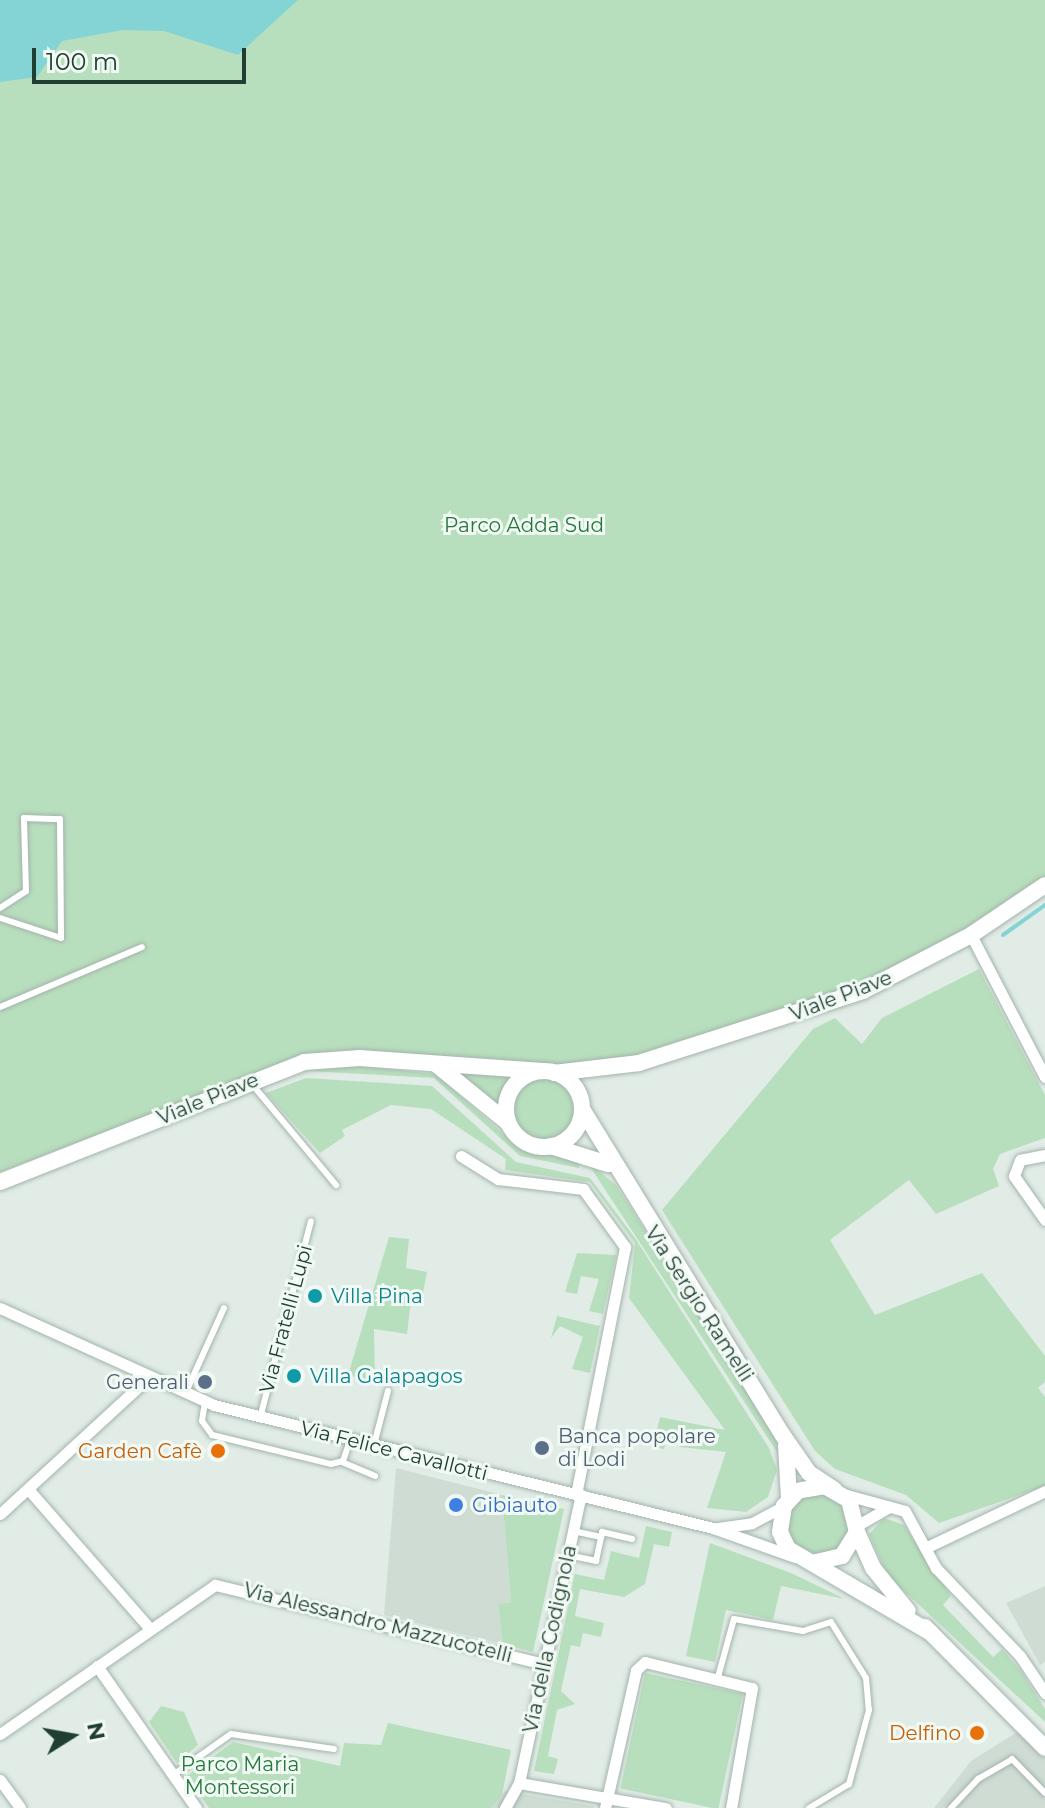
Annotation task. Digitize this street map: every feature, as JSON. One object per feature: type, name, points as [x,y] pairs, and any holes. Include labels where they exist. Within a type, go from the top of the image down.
[{"type":"street","name":"Viale Piave","points":[[0,1182],[250,1082],[323,1059],[424,1062],[548,1072],[612,1069],[863,991],[971,935],[1045,885]]},
{"type":"street","points":[[971,935],[1045,1077]]},
{"type":"street","name":"Viale Piave","points":[[424,1062],[453,1073],[525,1142],[551,1146],[573,1133],[581,1106],[612,1069]]},
{"type":"street","points":[[508,1123],[512,1088],[548,1072],[572,1084],[581,1106]]},
{"type":"street","name":"Via Sergio Ramelli","points":[[581,1106],[616,1175],[782,1434],[809,1473],[838,1491]]},
{"type":"street","name":"Via Sergio Ramelli","points":[[551,1146],[597,1155],[616,1175]]},
{"type":"street","points":[[1045,1155],[1020,1160],[1014,1169],[1045,1220]]},
{"type":"street","name":"Via della Codignola","points":[[461,1156],[498,1179],[583,1189],[625,1247],[573,1531],[545,1664],[519,1783],[505,1808]]},
{"type":"street","name":"Via Felice Cavallotti","points":[[0,1308],[205,1402],[374,1447],[713,1528],[806,1561],[931,1633]]},
{"type":"street","points":[[0,1514],[148,1378]]},
{"type":"street","name":"Via Sergio Ramelli","points":[[782,1434],[787,1502]]},
{"type":"street","points":[[713,1528],[752,1523],[806,1487],[838,1491],[894,1506],[911,1517],[925,1548],[1045,1693]]},
{"type":"street","points":[[0,1734],[150,1629],[28,1489]]},
{"type":"street","name":"Via Felice Cavallotti","points":[[838,1491],[882,1582],[1045,1748]]},
{"type":"street","points":[[925,1548],[1045,1491]]},
{"type":"street","points":[[787,1502],[780,1532],[806,1561],[842,1556],[857,1529],[894,1506]]},
{"type":"street","name":"Via Alessandro Mazzucotelli","points":[[150,1629],[212,1586],[545,1664]]},
{"type":"street","points":[[606,1803],[639,1664],[718,1677],[754,1692],[731,1808]]},
{"type":"street","points":[[97,1666],[196,1808]]},
{"type":"street","points":[[0,1780],[20,1808]]},
{"type":"street","points":[[519,1783],[606,1803],[666,1808]]},
{"type":"lane","points":[[0,908],[26,891],[24,818],[60,819],[61,938],[0,918]]},
{"type":"lane","points":[[0,1007],[142,947]]},
{"type":"lane","points":[[250,1082],[336,1185]]},
{"type":"lane","name":"Via Fratelli Lupi","points":[[260,1418],[311,1221]]},
{"type":"lane","points":[[185,1394],[224,1308]]},
{"type":"lane","points":[[374,1447],[388,1391]]},
{"type":"lane","points":[[205,1402],[202,1421],[212,1435],[342,1462],[375,1476]]},
{"type":"lane","points":[[342,1462],[350,1441]]},
{"type":"lane","points":[[573,1531],[601,1537]]},
{"type":"lane","points":[[568,1555],[596,1561],[602,1532],[632,1539]]},
{"type":"lane","points":[[718,1677],[731,1620],[803,1631],[831,1622],[866,1678],[869,1710],[849,1784],[809,1808]]},
{"type":"lane","points":[[173,1775],[231,1734],[334,1749]]},
{"type":"lane","points":[[951,1808],[978,1779],[1012,1759],[1045,1793]]},
{"type":"shaded area","points":[[396,1468],[502,1495],[511,1602],[498,1604],[503,1644],[384,1615]]},
{"type":"shaded area","points":[[1045,1586],[1045,1662],[1040,1665],[1006,1603]]},
{"type":"shaded area","points":[[1025,1727],[1045,1750],[1045,1808],[934,1808],[971,1761]]},
{"type":"shaded area","points":[[505,1791],[594,1806],[594,1808],[491,1808]]},
{"type":"green space","name":"Parco Adda Sud","points":[[0,0],[1045,0],[1045,877],[971,928],[862,986],[642,1056],[558,1067],[356,1053],[290,1061],[0,1172]]},
{"type":"green space","points":[[979,969],[1045,1095],[1045,1138],[1000,1154],[993,1169],[999,1186],[936,1214],[909,1180],[830,1240],[875,1315],[982,1273],[1045,1356],[1045,1382],[1038,1388],[1045,1397],[1045,1486],[939,1523],[906,1495],[835,1469],[815,1451],[662,1210],[813,1029],[835,1018],[862,1044],[882,1018]]},
{"type":"green space","points":[[338,1064],[435,1074],[522,1150],[580,1160],[579,1168],[520,1156],[434,1078],[308,1071]]},
{"type":"green space","points":[[453,1067],[521,1073],[506,1090],[502,1112]]},
{"type":"green space","points":[[306,1078],[432,1086],[516,1162],[590,1178],[635,1238],[769,1448],[777,1470],[768,1497],[746,1512],[707,1508],[726,1452],[680,1447],[667,1438],[664,1449],[653,1447],[660,1417],[725,1430],[629,1298],[635,1243],[590,1182],[505,1170],[506,1159],[431,1109],[391,1105],[342,1130],[345,1136],[320,1153],[266,1093]]},
{"type":"green space","points":[[544,1078],[566,1087],[575,1109],[566,1131],[544,1140],[522,1131],[513,1109],[522,1087]]},
{"type":"green space","points":[[587,1162],[616,1185],[774,1433],[779,1455]]},
{"type":"green space","points":[[389,1237],[409,1239],[406,1268],[427,1272],[423,1293],[412,1292],[407,1334],[374,1329],[375,1382],[348,1375]]},
{"type":"green space","points":[[577,1253],[616,1255],[603,1314],[589,1311],[599,1279],[581,1276],[577,1294],[565,1292]]},
{"type":"green space","points":[[557,1316],[600,1326],[590,1373],[572,1369],[583,1337],[560,1326],[551,1338]]},
{"type":"green space","points":[[812,1494],[824,1494],[840,1503],[847,1513],[847,1537],[840,1547],[824,1556],[812,1556],[792,1542],[787,1531],[787,1519],[801,1499]]},
{"type":"green space","points":[[502,1495],[564,1509],[533,1652],[503,1644],[498,1604],[511,1602]]},
{"type":"green space","points":[[884,1518],[904,1525],[951,1596],[943,1605],[993,1657],[1002,1649],[1021,1671],[1045,1709],[1045,1722],[888,1576],[869,1534]]},
{"type":"green space","points":[[646,1526],[672,1532],[669,1547],[654,1544],[645,1584],[624,1597],[580,1589],[575,1616],[604,1623],[601,1637],[583,1633],[580,1647],[571,1645],[561,1691],[575,1704],[557,1710],[548,1756],[558,1759],[554,1774],[534,1771],[575,1574],[604,1580],[611,1551],[639,1558]]},
{"type":"green space","points":[[710,1543],[791,1573],[845,1599],[781,1586],[773,1620],[726,1610],[715,1662],[686,1656]]},
{"type":"green space","points":[[645,1673],[743,1694],[719,1808],[620,1788]]},
{"type":"green space","points":[[161,1706],[184,1712],[198,1745],[177,1763],[149,1722]]},
{"type":"green space","name":"Parco Maria Montessori","points":[[388,1723],[511,1750],[502,1795],[491,1808],[209,1808],[187,1776],[233,1742],[340,1766],[344,1743],[381,1745]]},
{"type":"water","points":[[0,0],[298,0],[238,55],[164,31],[123,30],[62,41],[37,77],[0,82]]},
{"type":"waterway","points":[[1003,935],[1045,905]]},
{"type":"place","name":"Villa Pina","points":[[315,1296]]},
{"type":"place","name":"Villa Galapagos","points":[[294,1376]]},
{"type":"place","name":"Generali","points":[[205,1382]]},
{"type":"place","name":"Banca popolare di Lodi","points":[[542,1448]]},
{"type":"place","name":"Garden Cafè","points":[[218,1451]]},
{"type":"place","name":"Gibiauto","points":[[456,1505]]},
{"type":"place","name":"Delfino","points":[[977,1733]]}]
